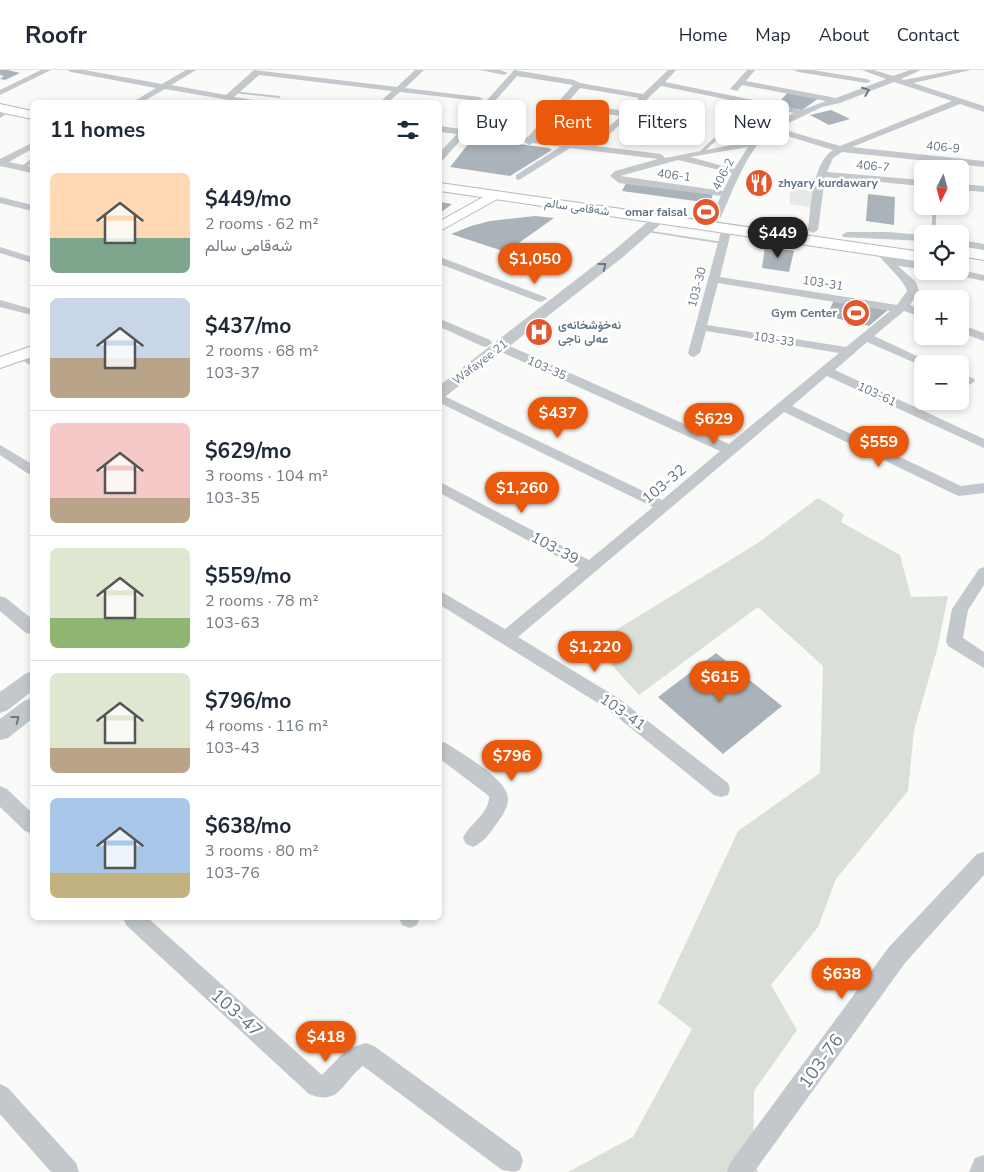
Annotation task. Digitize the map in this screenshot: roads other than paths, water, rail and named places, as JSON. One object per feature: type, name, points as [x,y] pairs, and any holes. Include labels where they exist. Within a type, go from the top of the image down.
[{"type":"main road","points":[[0,97],[30,103]]},
{"type":"main road","points":[[0,111],[30,109]]},
{"type":"main road","points":[[0,111],[30,115]]},
{"type":"main road","points":[[0,111],[30,119]]},
{"type":"main road","name":"شەقامی سالم","points":[[442,179],[722,230],[813,230],[882,250],[914,256]]},
{"type":"main road","name":"شەقامی سالم","points":[[442,187],[494,194],[651,222],[844,240]]},
{"type":"main road","points":[[442,226],[494,194]]},
{"type":"main road","name":"شەقامی سالم","points":[[882,250],[914,247]]},
{"type":"main road","points":[[969,252],[984,255]]},
{"type":"main road","points":[[969,264],[984,266]]},
{"type":"street","points":[[0,93],[48,70]]},
{"type":"street","points":[[71,70],[163,86],[231,95],[245,100]]},
{"type":"street","points":[[110,77],[123,70]]},
{"type":"street","points":[[140,100],[192,70]]},
{"type":"street","points":[[386,100],[420,70]]},
{"type":"street","points":[[484,70],[511,72],[574,82],[578,85],[645,97]]},
{"type":"street","points":[[642,100],[672,70]]},
{"type":"street","points":[[728,97],[751,70]]},
{"type":"street","points":[[798,70],[867,81]]},
{"type":"street","points":[[866,70],[984,109]]},
{"type":"street","points":[[821,101],[896,70]]},
{"type":"street","points":[[898,81],[917,70]]},
{"type":"street","points":[[739,82],[821,101],[837,102],[898,81],[967,70]]},
{"type":"street","points":[[231,95],[258,71],[400,89],[476,102],[511,72]]},
{"type":"street","points":[[489,100],[511,72]]},
{"type":"street","points":[[658,83],[743,100]]},
{"type":"street","points":[[566,100],[578,85]]},
{"type":"street","name":"406-2","points":[[789,119],[821,101]]},
{"type":"street","points":[[813,230],[821,174],[829,156],[840,149],[960,101]]},
{"type":"street","points":[[973,105],[984,102]]},
{"type":"street","points":[[789,109],[804,112]]},
{"type":"street","points":[[589,149],[619,122]]},
{"type":"street","points":[[529,142],[536,134]]},
{"type":"street","name":"406-9","points":[[789,134],[840,149],[984,164]]},
{"type":"street","points":[[442,156],[458,138]]},
{"type":"street","points":[[526,142],[674,157],[737,172]]},
{"type":"street","points":[[674,157],[743,145]]},
{"type":"street","name":"406-2","points":[[722,230],[726,194],[754,145]]},
{"type":"street","points":[[519,177],[567,146]]},
{"type":"street","points":[[0,163],[30,147]]},
{"type":"street","name":"406-1","points":[[674,157],[618,172],[614,176],[619,180],[726,194]]},
{"type":"street","points":[[0,163],[30,170]]},
{"type":"street","name":"406-7","points":[[821,174],[914,182]]},
{"type":"street","points":[[969,188],[984,189]]},
{"type":"street","points":[[0,200],[30,208]]},
{"type":"street","name":"Wafayee 21","points":[[442,375],[486,343],[541,299],[651,222]]},
{"type":"street","name":"Wafayee 21","points":[[442,391],[501,347],[651,222]]},
{"type":"street","name":"103-30","points":[[694,353],[714,279],[722,230]]},
{"type":"street","points":[[844,240],[889,235],[914,237]]},
{"type":"street","points":[[969,244],[984,247]]},
{"type":"street","points":[[0,250],[30,259]]},
{"type":"street","points":[[882,250],[914,263]]},
{"type":"street","name":"103-32","points":[[506,638],[901,308],[914,288],[882,250]]},
{"type":"street","points":[[442,261],[541,299]]},
{"type":"street","points":[[969,275],[984,278]]},
{"type":"street","name":"103-31","points":[[714,279],[901,308],[914,312]]},
{"type":"street","points":[[0,303],[30,311]]},
{"type":"street","points":[[442,324],[486,343]]},
{"type":"street","name":"103-33","points":[[701,327],[848,351]]},
{"type":"street","points":[[969,331],[984,337]]},
{"type":"street","points":[[865,337],[914,358]]},
{"type":"street","name":"103-35","points":[[501,347],[729,450]]},
{"type":"street","name":"103-61","points":[[825,370],[984,444]]},
{"type":"street","points":[[442,399],[663,506]]},
{"type":"street","points":[[782,406],[959,491],[984,488]]},
{"type":"street","points":[[0,449],[30,469]]},
{"type":"street","name":"103-39","points":[[442,488],[590,567]]},
{"type":"street","points":[[984,573],[960,609],[954,641],[984,661]]},
{"type":"street","name":"103-41","points":[[442,598],[612,703],[721,789]]},
{"type":"street","points":[[0,602],[30,626]]},
{"type":"street","points":[[0,704],[30,682]]},
{"type":"street","points":[[0,731],[30,708]]},
{"type":"street","points":[[442,750],[498,791],[500,803],[473,838]]},
{"type":"street","points":[[0,795],[30,823]]},
{"type":"street","name":"103-76","points":[[739,1172],[897,955],[984,861]]},
{"type":"street","name":"103-47","points":[[135,920],[317,1086],[330,1086],[360,1054],[371,1056],[511,1161]]},
{"type":"street","points":[[0,1096],[67,1172]]},
{"type":"street","points":[[981,1172],[984,1167]]},
{"type":"lane","points":[[231,95],[279,97]]},
{"type":"lane","points":[[702,152],[715,139]]},
{"type":"lane","points":[[22,168],[30,162]]},
{"type":"place","name":"zhyary kurdawary","points":[[759,183]]},
{"type":"place","name":"omar faisal","points":[[706,212]]},
{"type":"place","name":"Gym Center","points":[[856,313]]},
{"type":"place","name":"نەخۆشخانەی عەلی ناجی","points":[[539,332]]}]
